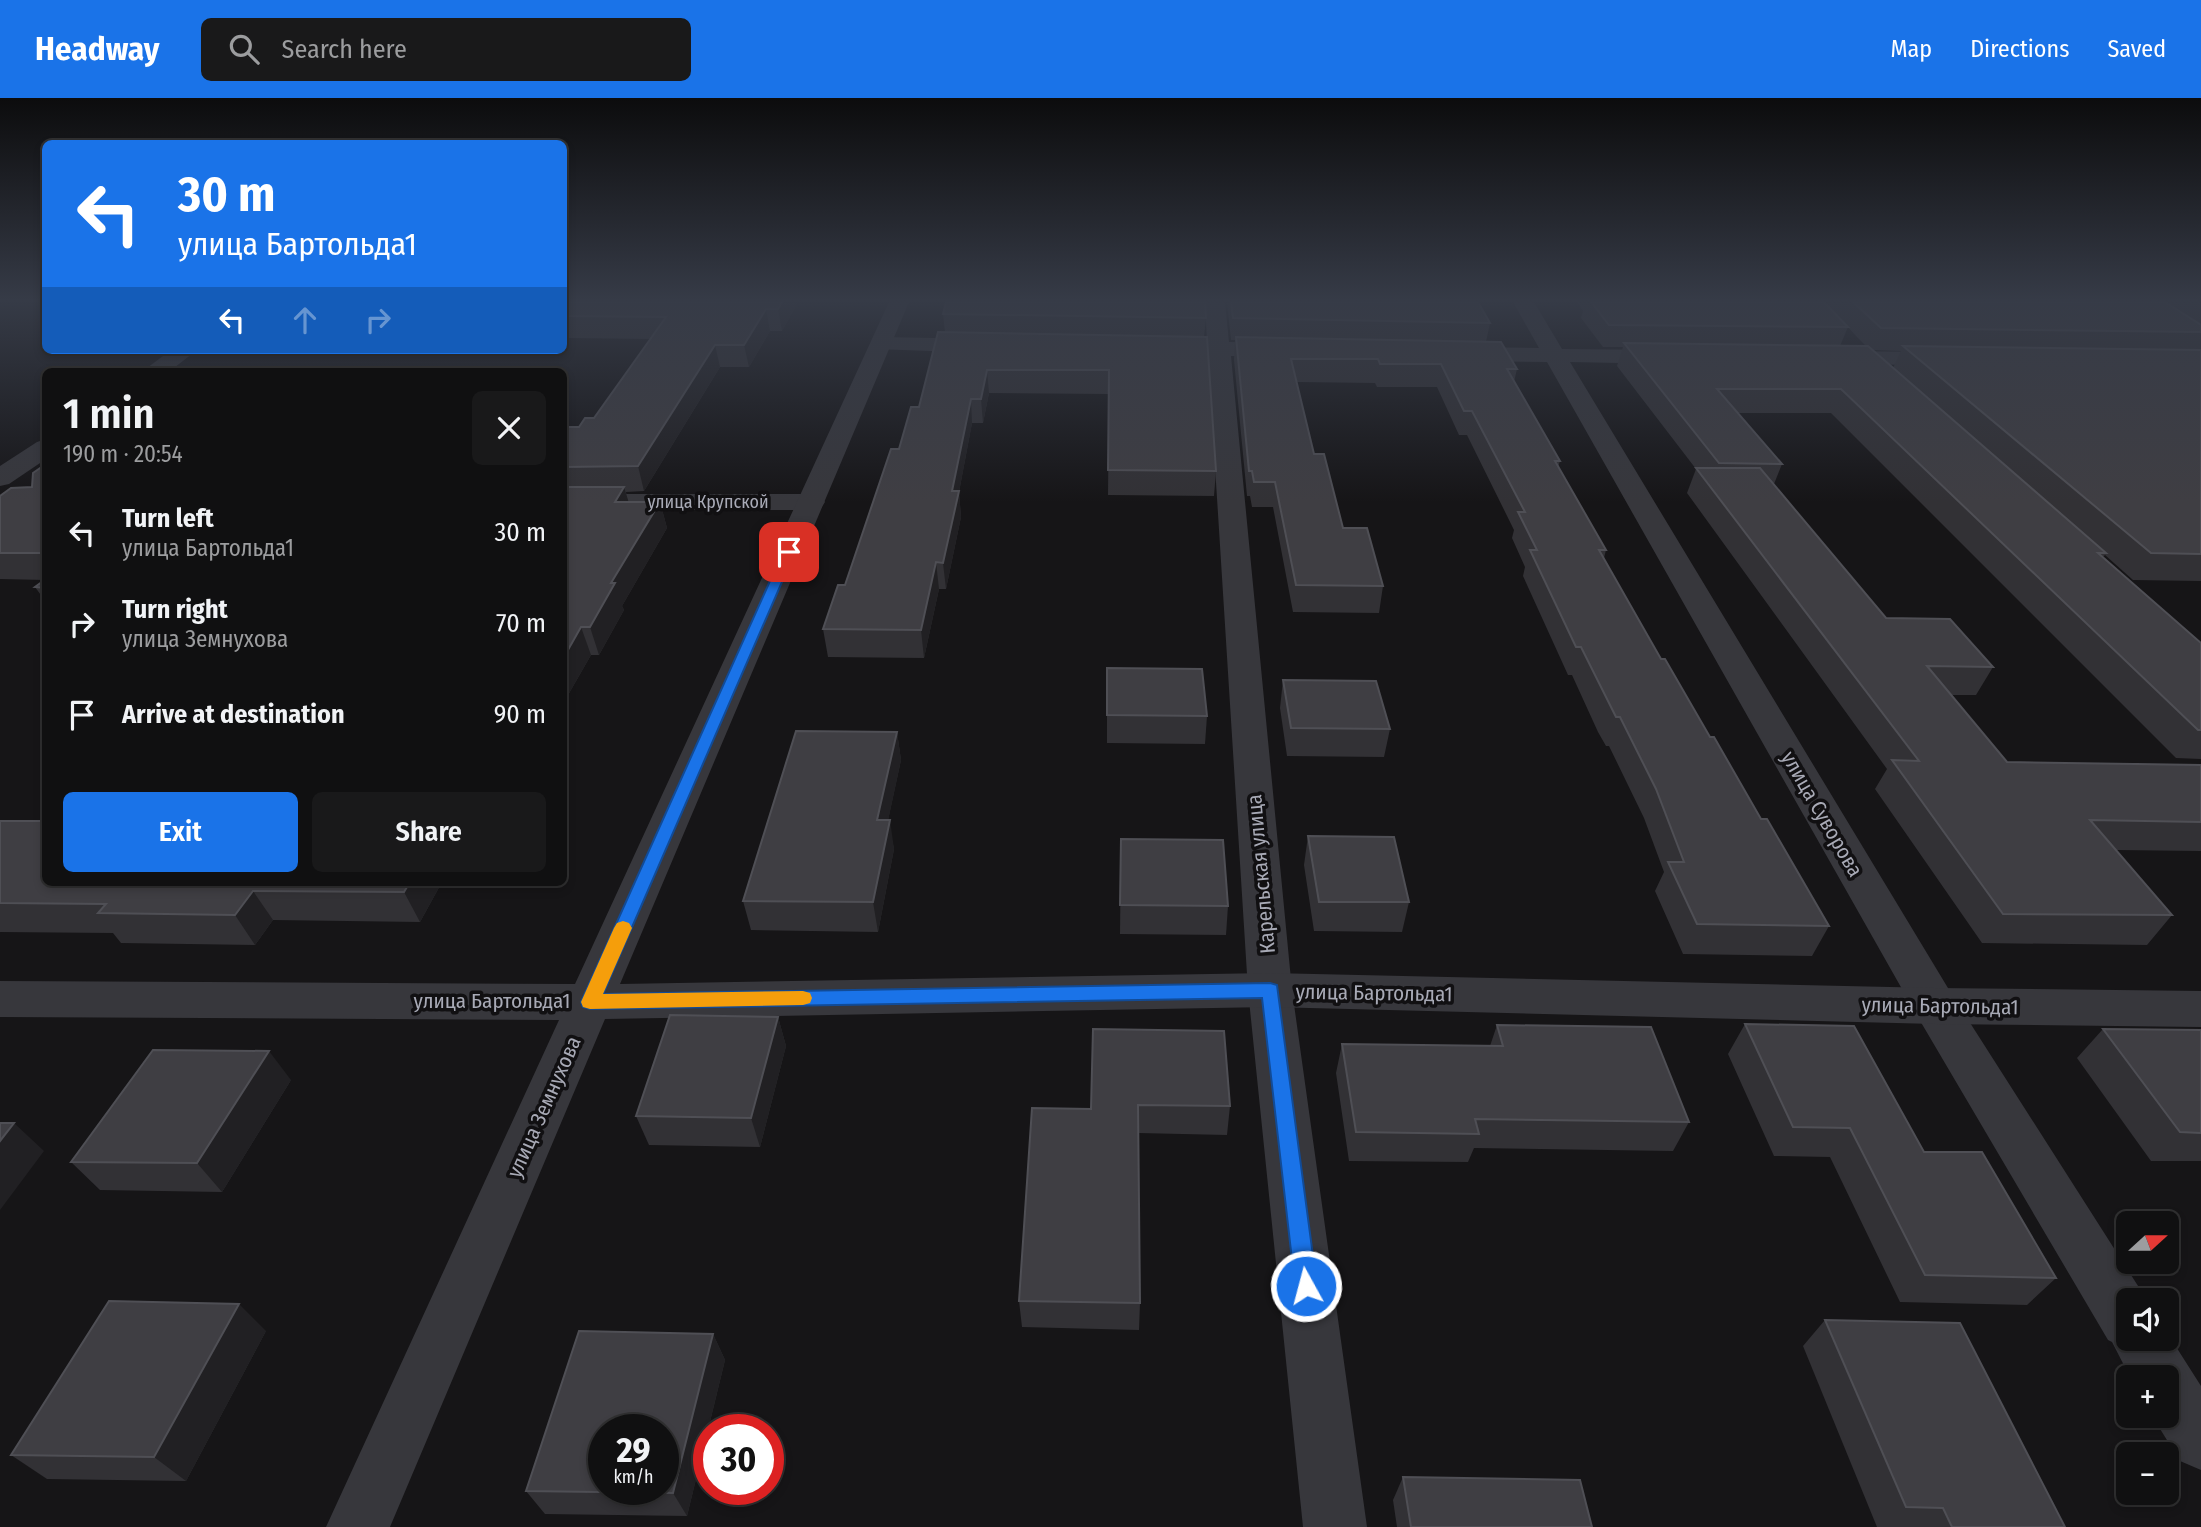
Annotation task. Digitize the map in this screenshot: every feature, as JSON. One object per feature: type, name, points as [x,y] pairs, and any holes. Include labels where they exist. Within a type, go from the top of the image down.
[{"type":"street","name":"улица Земнухова","points":[[358,1527],[871,369]]},
{"type":"street","name":"Карельская улица","points":[[1221,369],[1270,990],[1335,1527]]},
{"type":"street","name":"улица Суворова","points":[[1562,369],[1935,1006],[2116,1301]]},
{"type":"street","points":[[1875,369],[1894,386]]},
{"type":"street","points":[[4,495],[42,452]]},
{"type":"street","name":"улица Крупской","points":[[567,502],[811,502]]},
{"type":"street","name":"улица Бартольда1","points":[[0,999],[590,1002],[1270,990],[1935,1006],[2201,1009]]},
{"type":"street","points":[[2179,1405],[2201,1440]]},
{"type":"building","points":[[629,369],[700,369],[638,466],[567,467],[567,427],[579,427],[585,418],[594,418]]},
{"type":"building","points":[[929,369],[1209,369],[1216,471],[1108,470],[1109,370],[987,370],[981,399],[971,399],[952,491],[959,491],[943,563],[936,562],[921,630],[823,629],[838,585],[845,585],[891,449],[899,449],[911,407],[919,407]]},
{"type":"building","points":[[1239,369],[1293,369],[1314,454],[1324,454],[1343,528],[1367,528],[1383,586],[1296,585],[1275,482],[1254,482],[1252,471],[1249,471]]},
{"type":"building","points":[[1443,369],[1517,369],[1507,369],[1560,461],[1555,461],[1606,550],[1599,550],[1661,659],[1665,659],[1710,737],[1714,737],[1761,819],[1767,819],[1829,926],[1697,924],[1668,862],[1684,862],[1656,789],[1581,647],[1576,647],[1530,550],[1537,550],[1518,512],[1525,512],[1472,411],[1464,411]]},
{"type":"building","points":[[1644,369],[1894,369],[2106,553],[2098,553],[2201,643],[2201,730],[1841,389],[1717,389],[1782,464],[1719,463]]},
{"type":"building","points":[[1930,369],[2201,369],[2201,554],[2151,553]]},
{"type":"building","points":[[42,467],[42,553],[0,553],[0,496],[11,488],[32,487],[33,473]]},
{"type":"building","points":[[1696,468],[1760,468],[1886,618],[1950,619],[1993,667],[1927,666],[2007,762],[2201,765],[2201,822],[2090,820],[2172,915],[2003,914],[1892,760],[1919,761]]},
{"type":"building","points":[[567,487],[624,487],[615,502],[660,502],[611,583],[615,583],[590,627],[581,627],[567,652]]},
{"type":"building","points":[[1107,668],[1202,669],[1207,716],[1107,715]]},
{"type":"building","points":[[1283,680],[1376,681],[1390,729],[1291,728]]},
{"type":"building","points":[[796,731],[897,732],[877,820],[890,820],[873,902],[743,901]]},
{"type":"building","points":[[0,821],[42,821],[42,886],[408,886],[404,892],[253,891],[235,915],[98,913],[106,904],[0,903]]},
{"type":"building","points":[[1308,836],[1394,837],[1409,902],[1319,902]]},
{"type":"building","points":[[1121,839],[1223,840],[1228,906],[1120,905]]},
{"type":"building","points":[[670,1015],[778,1017],[751,1118],[636,1116]]},
{"type":"building","points":[[1745,1024],[1854,1026],[1924,1152],[1982,1152],[2056,1278],[1925,1275],[1850,1128],[1793,1127]]},
{"type":"building","points":[[1497,1025],[1651,1027],[1689,1122],[1475,1119],[1479,1134],[1356,1132],[1342,1044],[1503,1046]]},
{"type":"building","points":[[1093,1029],[1224,1031],[1230,1106],[1138,1105],[1140,1303],[1019,1301],[1032,1108],[1091,1109]]},
{"type":"building","points":[[2103,1029],[2201,1030],[2201,1133],[2180,1132]]},
{"type":"building","points":[[153,1050],[269,1051],[197,1163],[71,1162]]},
{"type":"building","points":[[0,1123],[14,1123],[0,1141]]},
{"type":"building","points":[[109,1301],[239,1304],[154,1457],[11,1455]]},
{"type":"building","points":[[1825,1320],[1960,1323],[2065,1527],[1952,1527],[1943,1508],[1906,1507]]},
{"type":"building","points":[[579,1331],[713,1334],[679,1469],[679,1414],[588,1414],[588,1492],[526,1491]]},
{"type":"building","points":[[1403,1477],[1580,1480],[1592,1527],[1411,1527]]},
{"type":"slow traffic","points":[[623,928],[590,1002],[803,998]]},
{"type":"route","points":[[789,552],[590,1002],[1270,990],[1306,1286]]}]
